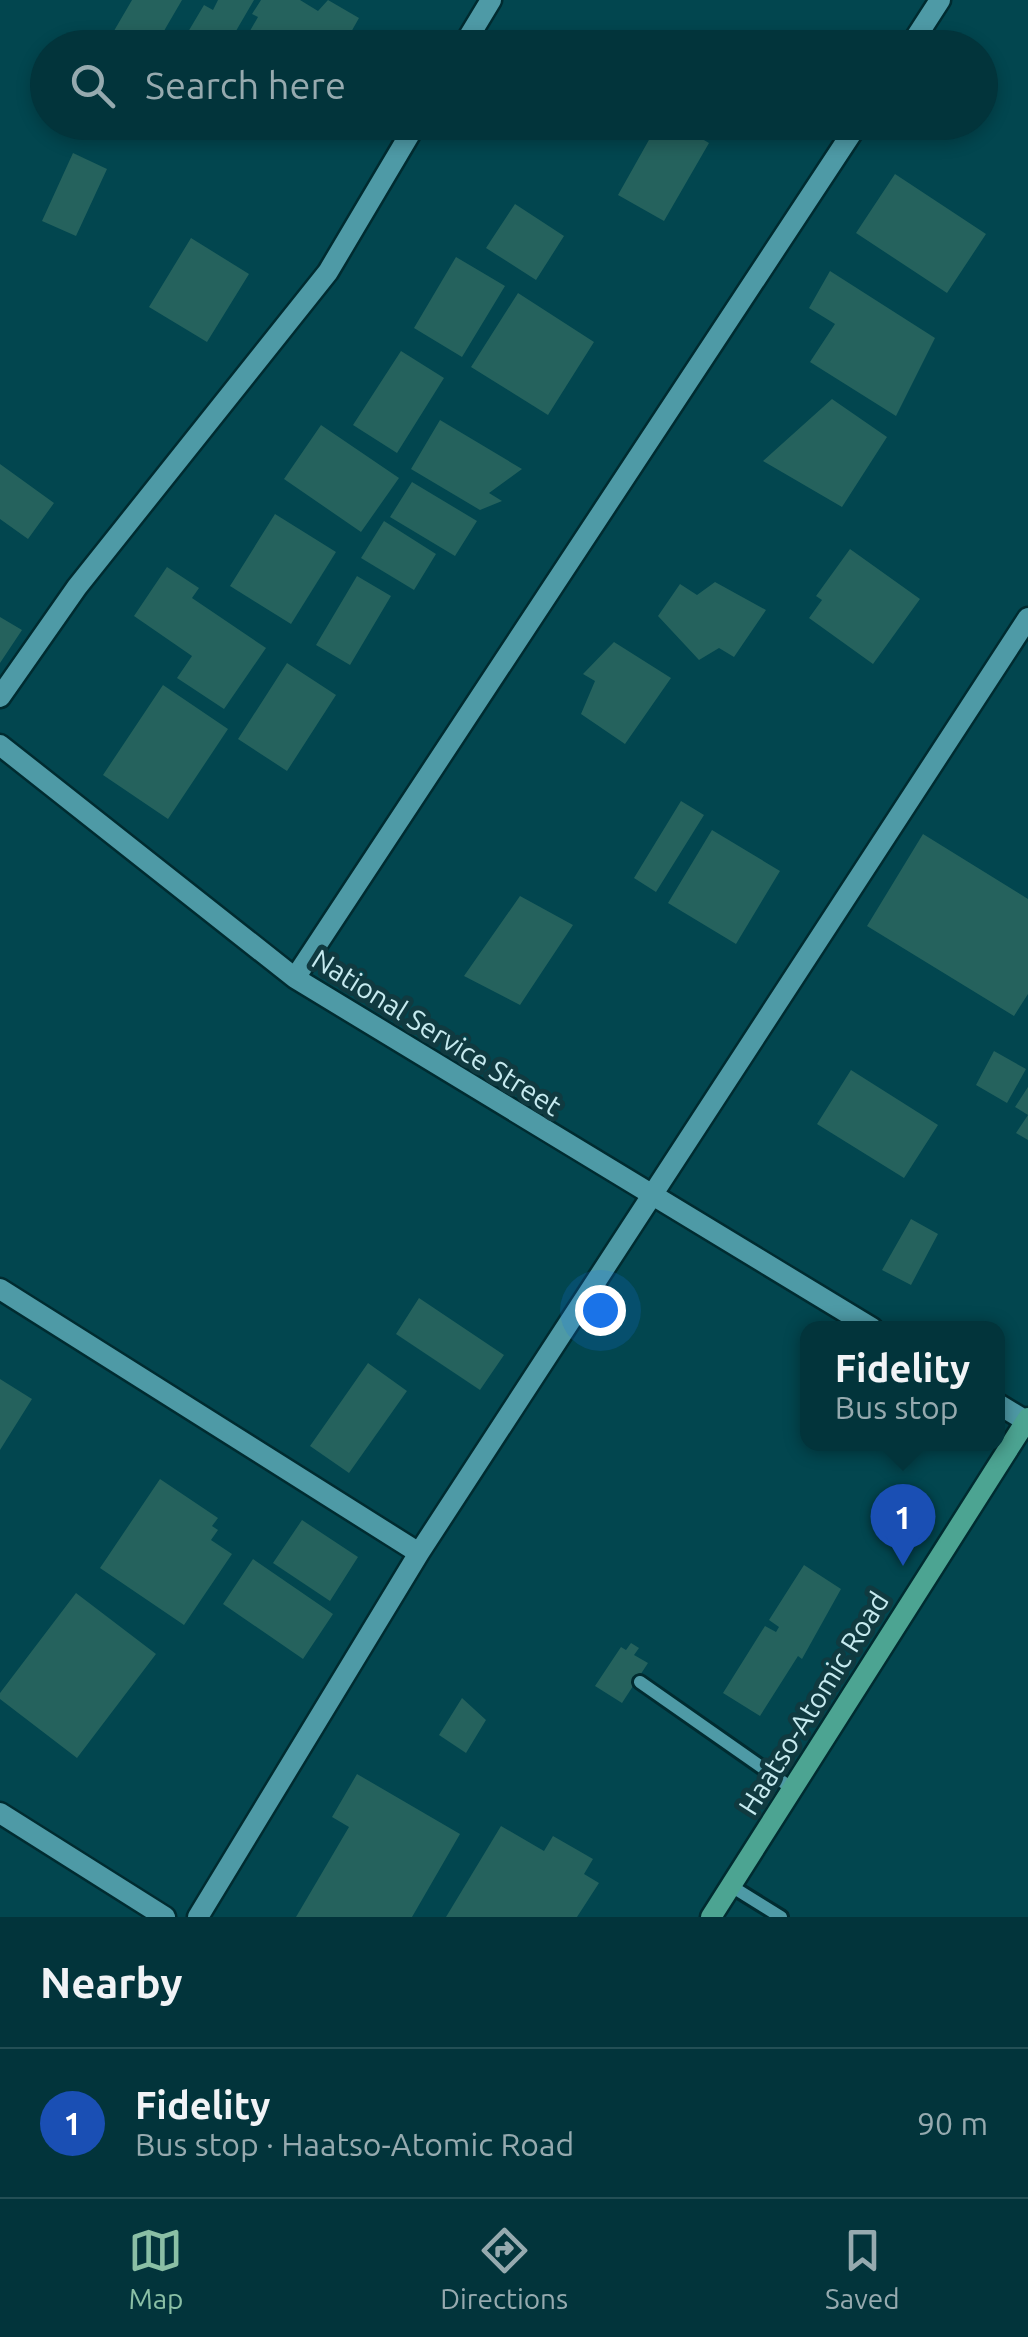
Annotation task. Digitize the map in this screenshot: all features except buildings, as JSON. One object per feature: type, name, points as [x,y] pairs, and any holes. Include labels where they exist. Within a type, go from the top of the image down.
[{"type":"main road","name":"Haatso-Atomic Road","points":[[711,1917],[790,1787],[1027,1420]]},
{"type":"street","points":[[473,30],[491,0]]},
{"type":"street","points":[[921,30],[940,0]]},
{"type":"street","points":[[0,697],[77,587],[328,272],[406,140]]},
{"type":"street","points":[[295,978],[847,140]]},
{"type":"street","points":[[198,1917],[419,1553],[1028,618]]},
{"type":"street","name":"National Service Street","points":[[0,745],[295,978],[860,1321]]},
{"type":"street","points":[[0,1289],[419,1553]]},
{"type":"street","points":[[1005,1408],[1027,1420]]},
{"type":"street","points":[[0,1813],[165,1917]]},
{"type":"lane","points":[[640,1682],[790,1787]]},
{"type":"lane","points":[[731,1886],[780,1917]]},
{"type":"place","name":"Fidelity","points":[[903,1566]]}]
